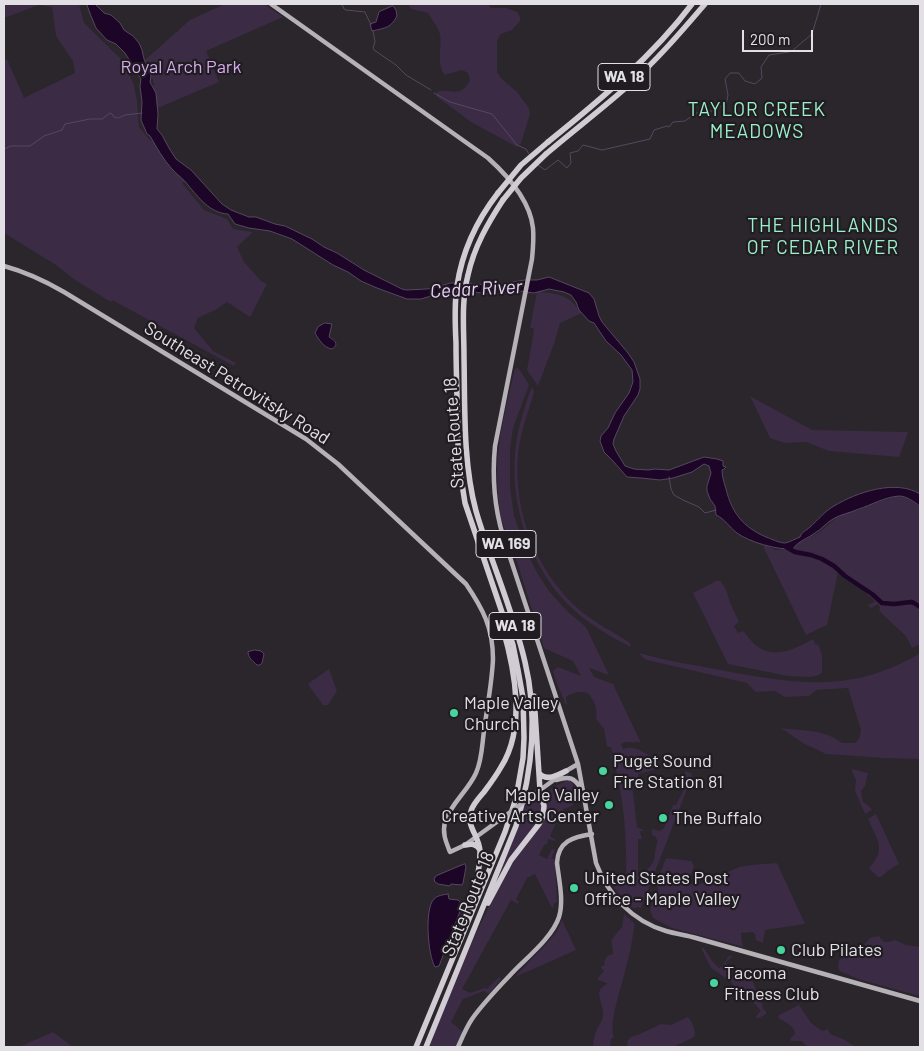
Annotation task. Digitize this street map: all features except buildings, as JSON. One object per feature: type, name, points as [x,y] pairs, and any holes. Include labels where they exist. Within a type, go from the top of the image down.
[{"type":"highway","name":"State Route 18","points":[[416,1047],[505,832],[520,776],[524,738],[523,698],[513,646],[465,503],[461,477],[458,450],[455,313],[457,286],[461,268],[476,226],[486,208],[521,165],[614,88],[653,49],[692,4]]},
{"type":"highway","name":"State Route 18","points":[[426,1047],[516,826],[525,792],[532,731],[530,694],[525,662],[481,528],[470,483],[466,441],[463,312],[465,288],[470,267],[486,227],[503,200],[521,178],[546,154],[630,84],[662,53],[705,4]]},
{"type":"highway","points":[[430,1014],[477,880],[480,850],[470,824],[471,811],[505,760],[512,743],[516,715],[514,686],[509,648],[494,593]]},
{"type":"highway","points":[[472,936],[511,860],[541,821],[544,806],[540,790],[533,689],[518,636]]},
{"type":"highway","points":[[539,773],[546,778],[566,771]]},
{"type":"highway","points":[[465,845],[475,844],[480,850]]},
{"type":"main road","name":"WA 169","points":[[271,4],[493,163],[525,202],[530,215],[533,232],[532,259],[495,446],[494,497],[500,528],[578,764],[596,863],[608,888],[627,910],[648,924],[666,931],[920,1001]]},
{"type":"main road","name":"Southeast Petrovitsky Road","points":[[4,266],[33,275],[64,292],[306,439],[338,464],[466,584],[477,600],[488,623],[493,650],[493,666],[480,761],[472,781],[448,816],[444,830],[450,852],[465,845]]},
{"type":"main road","points":[[445,838],[450,844],[455,846],[470,840],[578,764]]},
{"type":"main road","points":[[552,781],[570,777],[574,779],[584,794]]},
{"type":"main road","points":[[458,1047],[472,1020],[481,1008],[555,927],[561,907],[557,863],[560,849],[566,842],[572,839],[592,834]]},
{"type":"main road","points":[[465,845],[470,840]]},
{"type":"green space","points":[[4,4],[79,4],[84,23],[122,60],[134,85],[139,127],[149,139],[159,145],[185,181],[182,183],[204,210],[227,219],[233,229],[253,232],[237,247],[244,262],[261,281],[267,284],[250,317],[227,302],[198,318],[194,328],[213,351],[236,363],[234,366],[112,300],[111,302],[4,233],[4,60],[7,59],[24,98],[75,73],[73,61],[56,36],[52,7],[39,5],[4,18]]},
{"type":"green space","name":"Royal Arch Park","points":[[225,4],[264,4],[283,17],[206,51],[219,82],[153,110],[154,83],[145,60],[190,20]]},
{"type":"green space","points":[[408,4],[488,4],[491,8],[506,8],[517,12],[520,21],[512,30],[501,34],[497,41],[497,72],[517,92],[529,108],[530,114],[521,143],[517,147],[471,122],[436,96],[437,92],[463,90],[470,80],[468,73],[462,70],[445,75],[440,61],[440,35],[437,27],[428,13],[411,9]]},
{"type":"green space","points":[[537,292],[563,296],[572,302],[582,313],[560,323],[538,386],[527,370],[534,330],[530,328]]},
{"type":"green space","points":[[518,368],[529,385],[513,428],[510,449],[510,488],[514,516],[529,557],[538,574],[557,600],[586,627],[609,675],[589,668],[594,677],[613,684],[641,743],[635,741],[636,743],[623,743],[621,744],[623,749],[635,748],[659,759],[658,762],[652,763],[654,770],[638,774],[640,783],[632,784],[637,827],[643,830],[640,831],[642,839],[638,839],[638,875],[644,875],[644,872],[652,865],[658,840],[652,835],[652,829],[660,831],[664,828],[673,805],[676,805],[683,791],[680,789],[686,780],[685,771],[691,773],[692,776],[641,908],[635,909],[628,904],[610,882],[619,878],[626,878],[622,805],[614,761],[612,761],[611,747],[607,746],[604,729],[596,719],[595,705],[589,694],[580,692],[571,694],[566,697],[567,705],[565,704],[553,671],[558,667],[581,676],[573,661],[544,648],[518,565],[499,513],[497,469],[499,444],[514,372]]},
{"type":"green space","points":[[532,387],[534,391],[533,396],[519,447],[517,477],[524,520],[531,541],[552,580],[566,597],[582,612],[630,643],[631,647],[593,625],[567,604],[546,576],[534,555],[525,532],[515,485],[515,461],[517,437]]},
{"type":"green space","points":[[750,396],[812,430],[908,432],[899,457],[829,451],[806,442],[785,443],[770,438]]},
{"type":"green space","points":[[895,497],[906,498],[920,507],[920,644],[912,648],[906,636],[879,611],[878,604],[871,608],[868,605],[875,602],[874,600],[856,584],[838,572],[827,625],[806,635],[763,546],[776,550],[787,549],[820,532],[837,517]]},
{"type":"green space","points":[[716,581],[720,581],[726,589],[739,622],[734,626],[738,633],[743,631],[755,644],[771,652],[785,651],[813,639],[816,645],[818,644],[822,655],[822,673],[809,677],[788,676],[728,664],[693,593]]},
{"type":"green space","points":[[639,653],[670,661],[773,679],[823,682],[871,675],[895,666],[920,653],[920,759],[826,754],[803,743],[781,728],[821,733],[835,738],[842,743],[855,743],[859,739],[861,730],[848,688],[816,690],[809,696],[785,697],[775,691],[756,692],[747,683],[647,660]]},
{"type":"green space","points":[[329,669],[337,691],[328,705],[323,705],[309,686],[309,683]]},
{"type":"green space","points":[[851,769],[868,773],[865,786],[861,791],[863,802],[872,810],[865,814],[855,791],[856,780]]},
{"type":"green space","points":[[569,780],[573,781],[573,787],[579,798],[570,807],[563,809],[564,813],[562,812],[560,816],[558,815],[556,821],[558,822],[550,836],[556,840],[548,839],[547,844],[544,845],[539,855],[547,859],[552,849],[555,850],[551,859],[555,859],[557,902],[553,904],[554,907],[552,908],[535,874],[527,878],[516,899],[519,902],[518,904],[511,900],[462,989],[470,993],[487,989],[499,977],[501,979],[489,994],[484,991],[463,999],[451,1022],[463,1032],[457,1047],[428,1047],[471,944],[505,873],[546,808],[546,794],[553,787]]},
{"type":"green space","points":[[540,797],[542,804],[541,817],[497,881],[525,806]]},
{"type":"green space","points":[[876,814],[899,864],[881,877],[878,877],[869,868],[878,855],[879,850],[879,844],[868,819]]},
{"type":"green space","points":[[666,858],[691,861],[694,866],[689,882],[698,885],[739,867],[777,863],[805,924],[765,930],[763,943],[756,940],[753,932],[741,933],[744,947],[672,928],[653,918],[650,910],[652,902],[658,895],[656,884]]},
{"type":"green space","points":[[624,914],[634,923],[634,928],[614,1014],[614,1037],[611,1039],[610,1047],[593,1047],[595,1034],[603,1016],[599,994],[602,987],[607,984],[598,980],[598,978],[604,971],[601,967],[605,964],[607,956],[613,954],[611,940],[622,927]]},
{"type":"green space","points":[[562,920],[576,950],[515,977],[556,933]]},
{"type":"green space","points":[[879,936],[884,942],[895,940],[906,945],[920,947],[920,996],[861,980],[839,971],[839,960],[857,948],[862,947],[870,938]]},
{"type":"green space","points":[[702,948],[704,948],[719,968],[722,967],[729,956],[733,956],[726,962],[731,975],[753,982],[766,1014],[756,1018],[761,1011],[746,994],[740,993],[730,981],[711,968]]},
{"type":"green space","points":[[799,1005],[811,1023],[822,1031],[828,1029],[830,1034],[856,1047],[807,1047],[802,1041],[791,1041],[790,1039],[795,1034],[795,1031],[789,1024],[778,1018],[779,1015]]},
{"type":"green space","points":[[688,1017],[695,1031],[695,1036],[692,1038],[673,1047],[628,1047],[628,1040],[631,1037],[661,1024],[671,1025]]},
{"type":"green space","points":[[53,1032],[73,1047],[19,1047]]},
{"type":"water","name":"Cedar River","points":[[87,4],[95,4],[104,13],[111,15],[139,43],[151,76],[150,82],[156,93],[157,129],[176,159],[191,170],[222,204],[231,210],[249,217],[256,217],[285,226],[312,239],[364,270],[406,290],[427,289],[451,283],[495,285],[549,277],[589,293],[594,299],[602,322],[634,362],[640,379],[638,395],[624,416],[613,444],[625,466],[634,469],[669,470],[704,457],[723,461],[723,466],[726,467],[722,470],[723,477],[728,498],[735,512],[751,529],[783,543],[800,537],[803,532],[834,506],[865,492],[888,488],[910,490],[920,494],[920,506],[902,496],[883,499],[836,517],[793,549],[786,549],[771,547],[749,539],[737,533],[716,515],[715,506],[707,491],[711,473],[709,466],[704,464],[692,472],[660,480],[627,477],[604,452],[600,441],[601,436],[608,428],[615,413],[629,393],[633,382],[632,370],[621,355],[606,341],[594,323],[589,321],[579,310],[571,295],[549,289],[534,293],[520,291],[492,294],[456,292],[421,299],[407,299],[361,281],[292,239],[270,231],[235,224],[228,214],[210,208],[201,200],[169,165],[147,134],[141,120],[141,79],[125,53],[116,44],[107,40],[96,28]]},
{"type":"water","points":[[393,6],[397,16],[392,23],[384,28],[372,31],[370,24],[376,22],[379,12]]},
{"type":"water","points":[[325,323],[332,324],[329,337],[336,345],[332,349],[324,345],[315,333],[318,327]]},
{"type":"water","points":[[261,651],[264,654],[260,665],[257,665],[249,656],[248,652]]},
{"type":"water","points":[[465,864],[462,885],[451,884],[450,886],[435,882],[436,876]]},
{"type":"water","points":[[448,894],[449,899],[458,900],[462,906],[439,966],[435,967],[430,953],[428,933],[429,912],[434,899]]},
{"type":"waterway","points":[[342,4],[346,10],[365,12],[371,25]]},
{"type":"waterway","points":[[793,50],[812,34],[821,4]]},
{"type":"waterway","points":[[373,31],[374,50],[396,65],[406,75],[431,90]]},
{"type":"waterway","points":[[538,165],[545,170],[558,160],[567,168],[571,163],[570,153],[578,151],[583,145],[602,150],[650,139],[654,130],[669,127],[673,122],[685,121],[696,113],[712,111],[717,107],[726,105],[728,95],[725,79],[730,73],[739,73],[745,81],[755,84],[762,78],[761,67],[769,55],[789,52]]},
{"type":"waterway","points":[[434,93],[450,102],[492,114],[517,145],[526,149],[529,154]]},
{"type":"waterway","points":[[4,149],[11,146],[30,146],[44,136],[62,130],[65,124],[90,119],[102,119],[110,113],[117,118],[142,113]]},
{"type":"waterway","points":[[669,477],[674,495],[699,507],[705,513],[716,510]]},
{"type":"waterway","name":"Cedar River","points":[[786,547],[795,552],[822,559],[882,603],[911,602],[920,607]]},
{"type":"place","name":"Maple Valley Church","points":[[454,713]]},
{"type":"place","name":"Puget Sound Fire Station 81","points":[[603,771]]},
{"type":"place","name":"Maple Valley Creative Arts Center","points":[[609,805]]},
{"type":"place","name":"The Buffalo","points":[[663,818]]},
{"type":"place","name":"United States Post Office - Maple Valley","points":[[574,888]]},
{"type":"place","name":"Club Pilates","points":[[781,950]]},
{"type":"place","name":"Tacoma Fitness Club","points":[[714,983]]},
{"type":"district","name":"TAYLOR CREEK MEADOWS","points":[[757,121]]},
{"type":"district","name":"THE HIGHLANDS OF CEDAR RIVER","points":[[823,237]]}]
